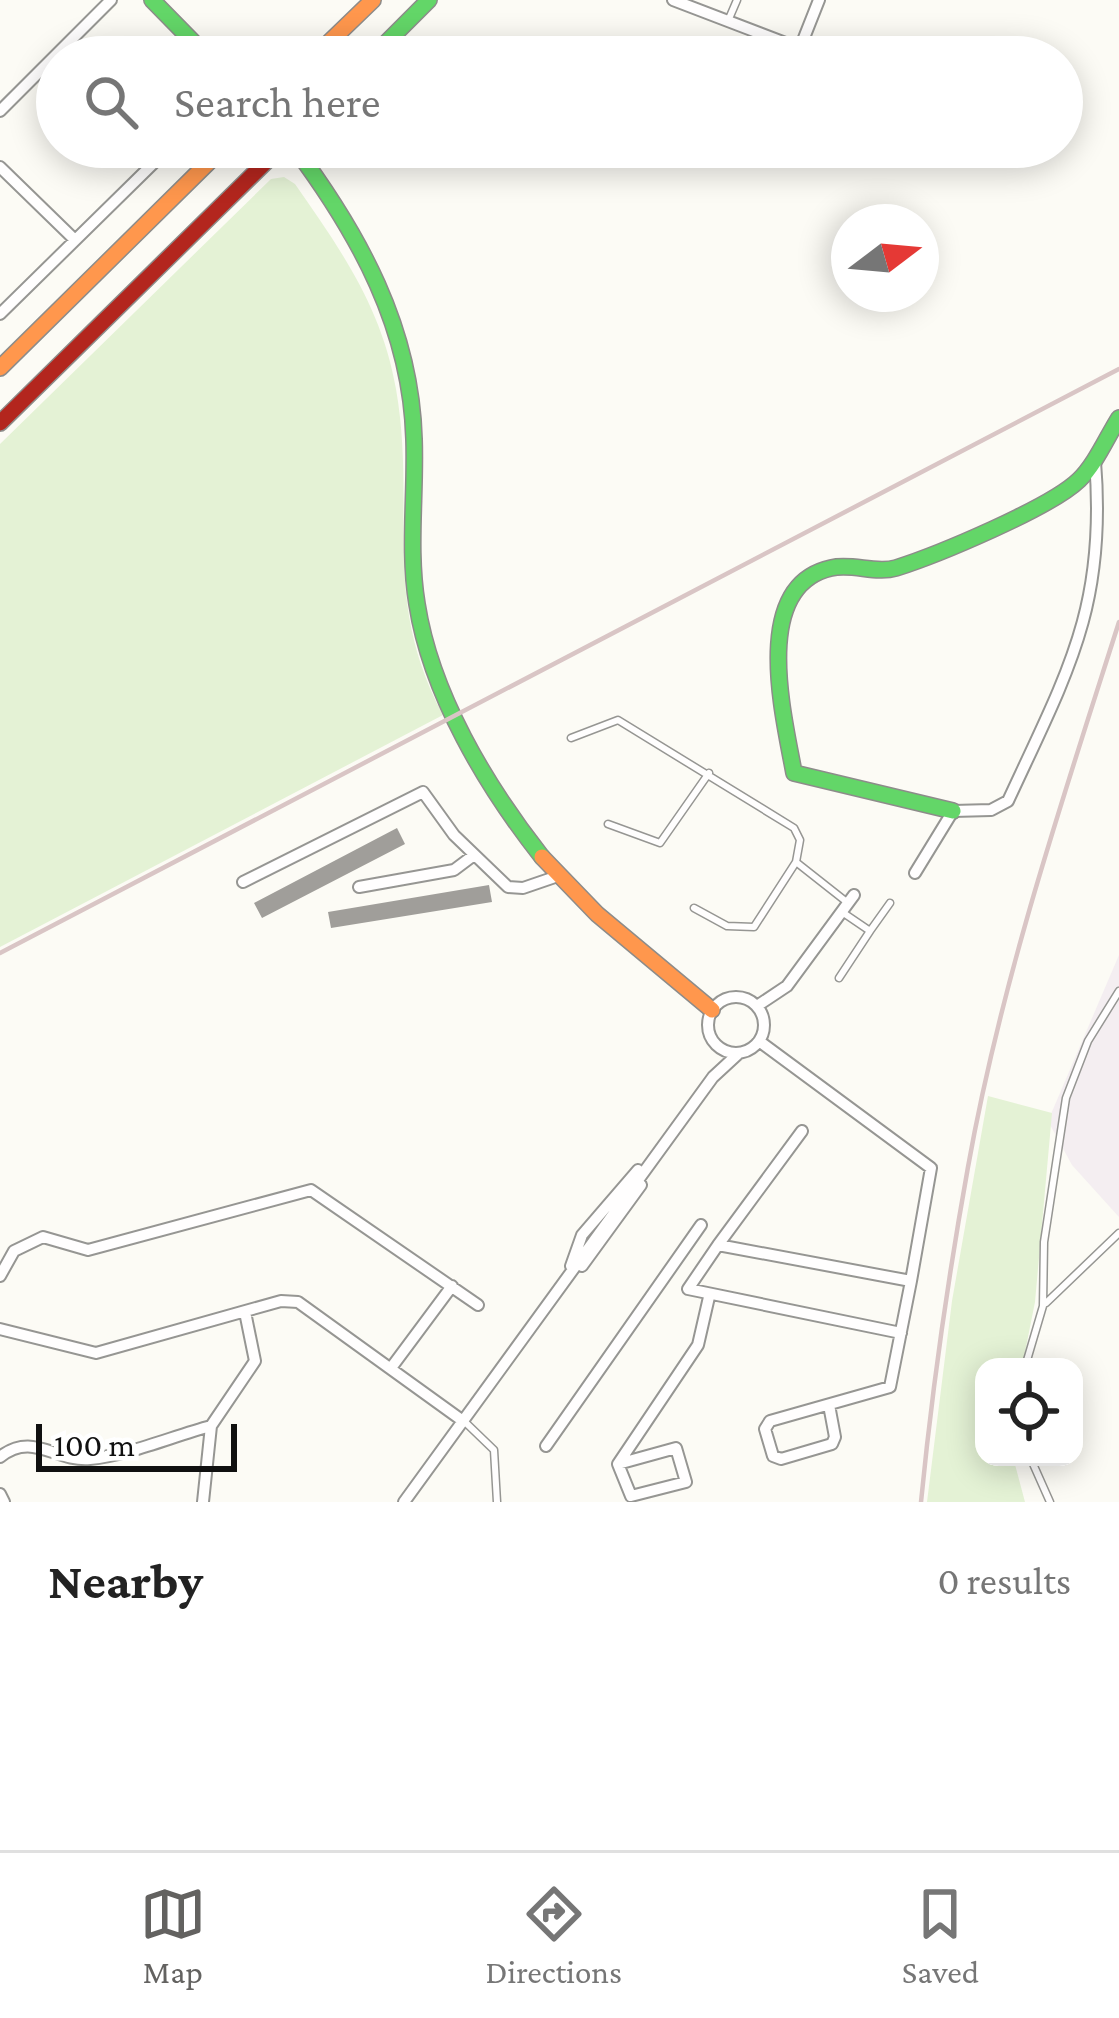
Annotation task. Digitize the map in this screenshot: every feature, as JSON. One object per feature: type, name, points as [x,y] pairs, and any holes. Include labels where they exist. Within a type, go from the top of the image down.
[{"type":"street","points":[[75,36],[111,0]]},
{"type":"street","points":[[152,0],[187,36]]},
{"type":"street","points":[[336,36],[373,0]]},
{"type":"street","points":[[393,36],[429,0]]},
{"type":"street","points":[[673,0],[768,36]]},
{"type":"street","points":[[805,36],[820,0]]},
{"type":"street","points":[[0,111],[36,75]]},
{"type":"street","points":[[0,166],[75,240]]},
{"type":"street","points":[[0,314],[149,168]]},
{"type":"street","points":[[0,368],[203,168]]},
{"type":"street","points":[[0,422],[260,168]]},
{"type":"street","points":[[308,168],[369,257],[402,358],[414,428],[413,576],[428,650],[483,765],[558,876],[712,1010]]},
{"type":"street","points":[[1094,461],[1096,578],[1072,658],[1008,801],[991,810],[953,811],[867,790],[819,785],[794,773],[774,664],[794,591],[823,569],[891,570],[1069,489],[1094,461],[1119,418]]},
{"type":"street","points":[[242,882],[417,792],[431,796],[454,835],[514,890],[558,876]]},
{"type":"street","points":[[915,873],[953,811]]},
{"type":"street","points":[[359,886],[454,870],[474,855]]},
{"type":"street","points":[[757,1006],[779,994],[848,903]]},
{"type":"street","points":[[404,1502],[713,1077],[759,1040],[764,1027],[757,1006],[737,997],[712,1010]]},
{"type":"street","points":[[712,1010],[708,1030],[718,1046],[739,1053]]},
{"type":"street","points":[[759,1040],[931,1168],[892,1382],[885,1392],[829,1405],[766,1424],[773,1456],[781,1459],[832,1444],[836,1437],[829,1405]]},
{"type":"street","points":[[713,1077],[718,1046]]},
{"type":"street","points":[[688,1289],[802,1131]]},
{"type":"street","points":[[0,1276],[14,1251],[43,1237],[88,1250],[102,1248],[311,1190],[478,1305]]},
{"type":"street","points":[[545,1445],[701,1225]]},
{"type":"street","points":[[718,1245],[911,1281]]},
{"type":"street","points":[[666,1274],[709,1297],[901,1333]]},
{"type":"street","points":[[392,1368],[452,1286]]},
{"type":"street","points":[[618,1463],[698,1345],[709,1297]]},
{"type":"street","points":[[0,1329],[83,1354],[298,1302],[464,1420]]},
{"type":"street","points":[[203,1502],[211,1426],[255,1360],[245,1312]]},
{"type":"street","points":[[0,1457],[13,1448],[33,1444],[88,1459],[211,1426]]},
{"type":"street","points":[[676,1448],[686,1481],[631,1496],[618,1463],[676,1448]]},
{"type":"street","points":[[0,1494],[4,1502]]},
{"type":"lane","points":[[728,21],[737,0]]},
{"type":"lane","points":[[571,738],[624,721],[794,828],[800,840],[796,862],[754,927],[727,926],[694,908]]},
{"type":"lane","points":[[608,824],[650,843],[664,840],[710,772]]},
{"type":"lane","points":[[796,862],[848,903],[870,931]]},
{"type":"lane","points":[[839,978],[890,902]]},
{"type":"lane","points":[[1028,1358],[1043,1306],[1046,1220],[1066,1098],[1088,1040],[1119,992]]},
{"type":"lane","points":[[1043,1306],[1119,1233]]},
{"type":"lane","points":[[464,1420],[494,1450],[497,1502]]},
{"type":"lane","points":[[1034,1466],[1050,1502]]},
{"type":"shaded area","points":[[1119,955],[1119,1217],[1072,1165],[1048,1121]]},
{"type":"green space","points":[[284,177],[295,184],[343,257],[370,306],[390,360],[401,433],[406,592],[424,672],[443,715],[0,947],[0,444],[271,179]]},
{"type":"green space","points":[[988,1096],[1052,1113],[1035,1302],[1024,1358],[975,1358],[975,1466],[1015,1466],[1025,1502],[927,1502],[952,1301]]},
{"type":"building","points":[[397,828],[405,844],[262,918],[254,903]]},
{"type":"building","points":[[489,885],[492,902],[331,928],[328,912]]},
{"type":"railway","points":[[0,953],[1119,369]]},
{"type":"railway","points":[[921,1502],[947,1292],[982,1098],[1034,892],[1119,622]]},
{"type":"traffic: fast","points":[[152,0],[187,36]]},
{"type":"traffic: fast","points":[[393,36],[429,0]]},
{"type":"traffic: fast","points":[[308,168],[360,248],[403,359],[414,439],[414,584],[435,672],[464,738],[542,857]]},
{"type":"traffic: fast","points":[[953,811],[794,773],[778,656],[790,600],[806,580],[831,568],[896,568],[1044,504],[1085,474],[1119,418]]},
{"type":"traffic: slow","points":[[336,36],[373,0]]},
{"type":"traffic: slow","points":[[0,368],[203,168]]},
{"type":"traffic: slow","points":[[542,857],[597,914],[712,1010]]},
{"type":"traffic: jam","points":[[0,423],[260,168]]}]
